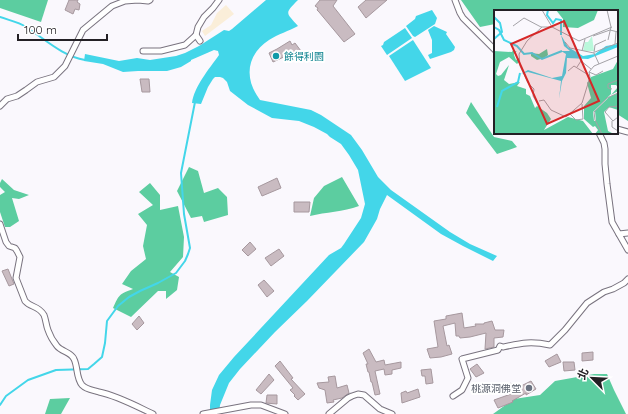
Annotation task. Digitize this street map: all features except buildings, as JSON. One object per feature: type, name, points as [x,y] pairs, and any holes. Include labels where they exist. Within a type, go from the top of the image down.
[{"type":"street","points":[[0,100],[22,93],[37,82],[54,77],[65,66],[83,30],[112,6],[125,1],[150,0]]},
{"type":"street","points":[[143,51],[160,51],[185,45],[196,35],[198,27],[204,17],[219,0]]},
{"type":"street","points":[[455,0],[463,18],[494,49]]},
{"type":"street","points":[[196,35],[200,41]]},
{"type":"street","points":[[0,106],[7,99]]},
{"type":"street","points":[[618,129],[628,132]]},
{"type":"street","points":[[600,134],[605,149],[605,164],[612,222],[628,250]]},
{"type":"street","points":[[0,224],[6,242],[9,246],[18,251],[20,257],[16,278],[25,301],[27,304],[37,308],[44,316],[51,338],[59,348],[70,354],[74,360],[79,381],[82,385],[87,389],[121,399],[153,414]]},
{"type":"street","points":[[619,234],[628,233]]},
{"type":"street","points":[[453,396],[462,390],[468,378],[462,359],[498,350],[500,346],[503,348],[536,342],[550,344],[565,330],[587,303],[604,292],[613,289],[628,280]]},
{"type":"street","points":[[329,414],[348,398],[358,394],[364,395],[380,409],[392,414]]},
{"type":"street","points":[[204,414],[251,405],[261,405],[285,414]]},
{"type":"shaded area","points":[[226,5],[234,14],[205,36],[202,31],[211,25],[217,13]]},
{"type":"green space","points":[[0,0],[48,0],[41,22],[0,8]]},
{"type":"green space","points":[[461,0],[628,0],[628,121],[618,115],[618,10],[494,10],[494,24],[480,27]]},
{"type":"green space","points":[[471,102],[494,137],[512,141],[517,147],[497,154],[466,113]]},
{"type":"green space","points":[[189,167],[198,171],[204,193],[218,188],[227,197],[228,215],[204,222],[202,216],[191,218],[177,191]]},
{"type":"green space","points":[[342,177],[359,206],[347,210],[310,216],[314,198],[324,186]]},
{"type":"green space","points":[[2,179],[14,190],[29,195],[19,199],[12,198],[19,221],[10,227],[5,227],[0,212],[0,195],[5,192],[0,187]]},
{"type":"green space","points":[[150,183],[160,195],[160,210],[178,206],[184,237],[183,257],[170,272],[179,277],[177,290],[166,299],[166,291],[158,291],[131,317],[113,308],[120,296],[133,289],[122,284],[131,271],[146,259],[143,246],[147,225],[138,214],[153,205],[139,192]]},
{"type":"green space","points":[[594,374],[607,374],[626,414],[493,414],[514,399],[540,395],[555,381]]},
{"type":"green space","points":[[70,398],[61,414],[45,414],[50,399]]},
{"type":"water","points":[[266,0],[298,0],[290,8],[288,13],[298,26],[269,40],[261,46],[252,60],[250,68],[251,84],[260,100],[311,110],[321,115],[351,135],[378,177],[391,190],[450,232],[470,244],[497,256],[493,261],[441,234],[387,195],[377,219],[364,242],[240,369],[229,383],[220,405],[219,414],[210,414],[212,390],[219,375],[329,255],[341,248],[361,218],[365,204],[358,170],[341,144],[327,134],[299,121],[272,118],[248,105],[230,91],[227,82],[223,78],[215,77],[213,79],[201,104],[192,103],[199,84],[219,55],[218,51],[214,50],[191,60],[181,67],[167,71],[123,72],[103,64],[84,61],[85,54],[119,61],[137,58],[150,60],[185,53],[224,30],[229,31]]},
{"type":"water","points":[[432,10],[437,18],[435,24],[415,37],[413,36],[406,26],[415,19],[416,16]]},
{"type":"water","points":[[434,26],[447,32],[446,34],[455,47],[451,52],[430,59],[428,55],[432,53],[432,40],[428,30]]},
{"type":"water","points":[[405,28],[412,38],[387,55],[381,46],[384,42]]},
{"type":"water","points":[[413,40],[431,68],[405,81],[389,56]]},
{"type":"waterway","points":[[0,17],[23,25],[61,51],[85,60]]},
{"type":"waterway","points":[[0,405],[6,396],[28,380],[56,370],[88,369],[102,357],[107,321],[118,306],[129,297],[176,273],[185,261],[190,248],[184,214],[181,173],[195,102]]},
{"type":"place","name":"餘得利園","points":[[276,56]]},
{"type":"place","name":"桃源洞佛堂","points":[[529,388]]}]
